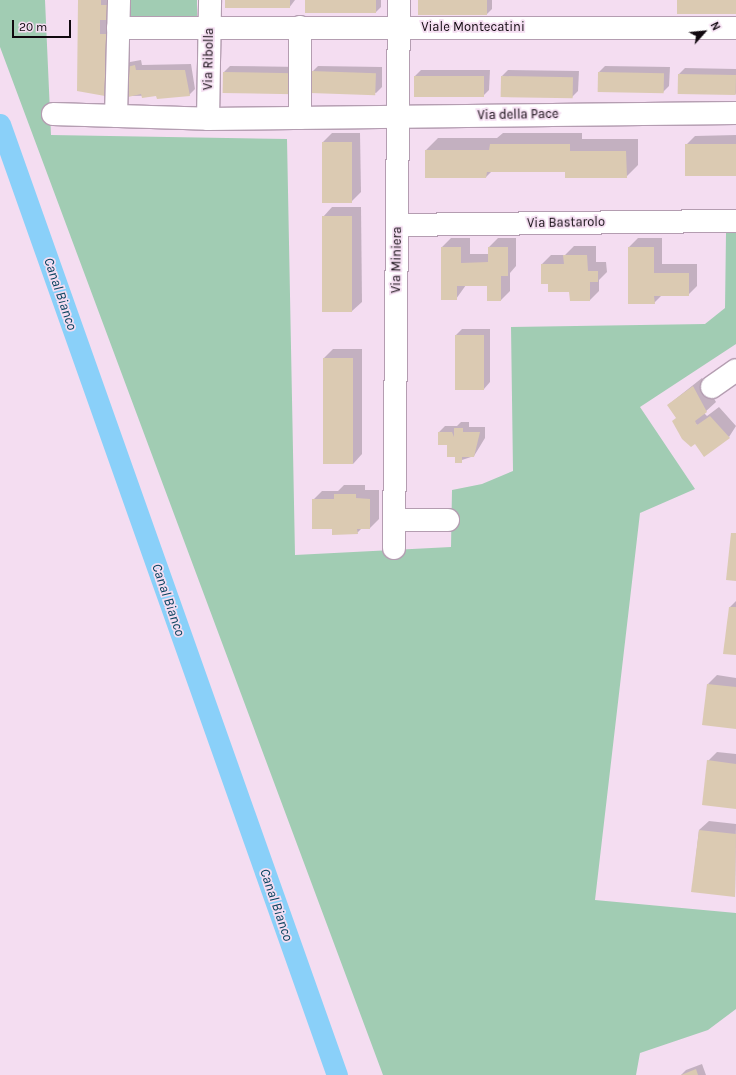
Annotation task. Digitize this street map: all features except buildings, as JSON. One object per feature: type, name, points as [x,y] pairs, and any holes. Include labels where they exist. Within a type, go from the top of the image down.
[{"type":"street","points":[[116,116],[119,0]]},
{"type":"street","name":"Via Ribolla","points":[[208,119],[210,0]]},
{"type":"street","name":"Via Miniera","points":[[394,548],[399,0]]},
{"type":"street","points":[[300,27],[300,118]]},
{"type":"street","name":"Viale Montecatini","points":[[118,28],[736,28]]},
{"type":"street","name":"Via della Pace","points":[[54,114],[208,119],[736,113]]},
{"type":"street","name":"Via Bastarolo","points":[[397,225],[736,221]]},
{"type":"street","points":[[712,387],[736,370]]},
{"type":"street","points":[[394,520],[448,520]]},
{"type":"green space","points":[[0,0],[45,0],[51,135],[287,139],[295,555],[451,547],[452,490],[482,484],[513,471],[511,327],[705,324],[725,308],[726,233],[736,233],[736,344],[640,407],[695,489],[640,513],[595,900],[736,913],[736,1009],[708,1030],[640,1053],[636,1075],[383,1075],[0,47]]},
{"type":"green space","points":[[126,0],[197,0],[197,20],[126,20]]},
{"type":"waterway","name":"Canal Bianco","points":[[0,124],[337,1075]]}]
